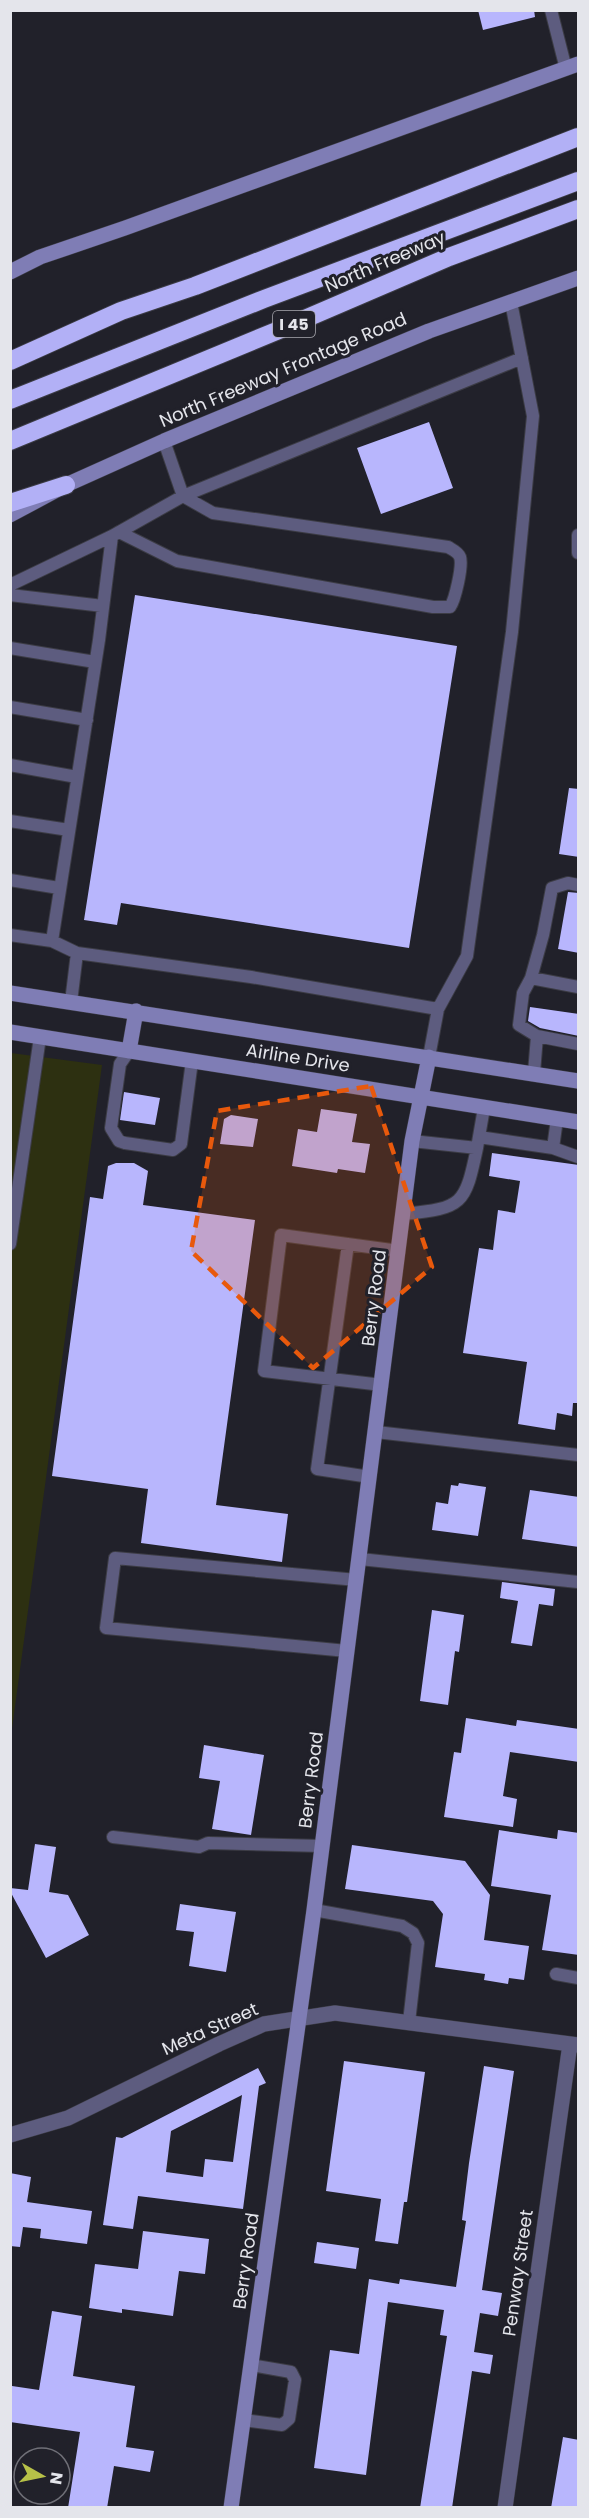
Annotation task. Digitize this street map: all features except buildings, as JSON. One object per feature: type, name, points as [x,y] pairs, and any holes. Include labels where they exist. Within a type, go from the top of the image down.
[{"type":"highway","points":[[10,361],[121,311],[195,286],[579,137]]},
{"type":"highway","name":"North Freeway","points":[[10,400],[264,299],[579,181]]},
{"type":"highway","name":"North Freeway","points":[[10,441],[269,335],[449,257],[579,209]]},
{"type":"highway","points":[[10,503],[66,485]]},
{"type":"main road","points":[[10,272],[40,257],[572,66]]},
{"type":"main road","name":"North Freeway Frontage Road","points":[[10,515],[66,485],[164,441],[429,331],[577,282]]},
{"type":"main road","name":"Airline Drive","points":[[10,993],[579,1082]]},
{"type":"main road","points":[[129,1051],[136,1011]]},
{"type":"main road","name":"Airline Drive","points":[[10,1032],[579,1122]]},
{"type":"main road","name":"Berry Road","points":[[231,2508],[314,1910],[412,1141],[429,1057]]},
{"type":"street","name":"Meta Street","points":[[10,2135],[68,2118],[264,2024],[335,2013],[574,2044]]},
{"type":"street","name":"Penway Street","points":[[505,2508],[574,2044]]},
{"type":"lane","points":[[551,10],[572,66]]},
{"type":"lane","points":[[429,1057],[438,1009],[467,956],[512,632],[533,417],[511,302]]},
{"type":"lane","points":[[10,585],[116,534],[183,496],[522,358]]},
{"type":"lane","points":[[116,534],[177,561],[433,607],[450,607],[454,601],[460,563],[459,556],[448,547],[213,513],[183,496],[164,441]]},
{"type":"lane","points":[[52,941],[116,534]]},
{"type":"lane","points":[[579,535],[579,553]]},
{"type":"lane","points":[[10,595],[103,606]]},
{"type":"lane","points":[[10,648],[95,662]]},
{"type":"lane","points":[[10,707],[87,720]]},
{"type":"lane","points":[[10,765],[77,777]]},
{"type":"lane","points":[[10,821],[69,830]]},
{"type":"lane","points":[[10,880],[59,888]]},
{"type":"lane","points":[[579,885],[568,883],[552,888],[543,935],[531,978],[523,993],[519,1025],[537,1036],[579,1044]]},
{"type":"lane","points":[[10,935],[52,941],[77,953],[251,977],[438,1009]]},
{"type":"lane","points":[[71,1002],[77,953]]},
{"type":"lane","points":[[531,978],[579,987]]},
{"type":"lane","points":[[534,1074],[537,1036]]},
{"type":"lane","points":[[10,1244],[40,1037]]},
{"type":"lane","points":[[129,1051],[120,1064],[111,1119],[114,1134],[125,1143],[173,1150],[181,1144],[192,1061]]},
{"type":"lane","points":[[404,1214],[440,1210],[458,1202],[469,1187],[484,1108]]},
{"type":"lane","points":[[552,1148],[557,1119]]},
{"type":"lane","points":[[412,1141],[478,1142],[552,1148],[579,1157]]},
{"type":"lane","points":[[382,1385],[264,1371],[281,1235],[399,1251]]},
{"type":"lane","points":[[348,1244],[317,1469],[370,1477]]},
{"type":"lane","points":[[376,1432],[579,1455]]},
{"type":"lane","points":[[347,1651],[106,1628],[115,1558],[357,1580]]},
{"type":"lane","points":[[360,1559],[579,1582]]},
{"type":"lane","points":[[113,1837],[199,1847],[208,1843],[322,1846]]},
{"type":"lane","points":[[314,1910],[402,1926],[412,1933],[418,1943],[409,2022]]},
{"type":"lane","points":[[556,1974],[579,1978]]},
{"type":"lane","points":[[243,2420],[282,2425],[289,2419],[295,2380],[291,2372],[251,2365]]},
{"type":"highlighted area","points":[[371,1086],[432,1267],[313,1368],[191,1251],[217,1111]]},
{"type":"green space","points":[[11,1053],[102,1065],[11,1736],[12,1098]]}]
